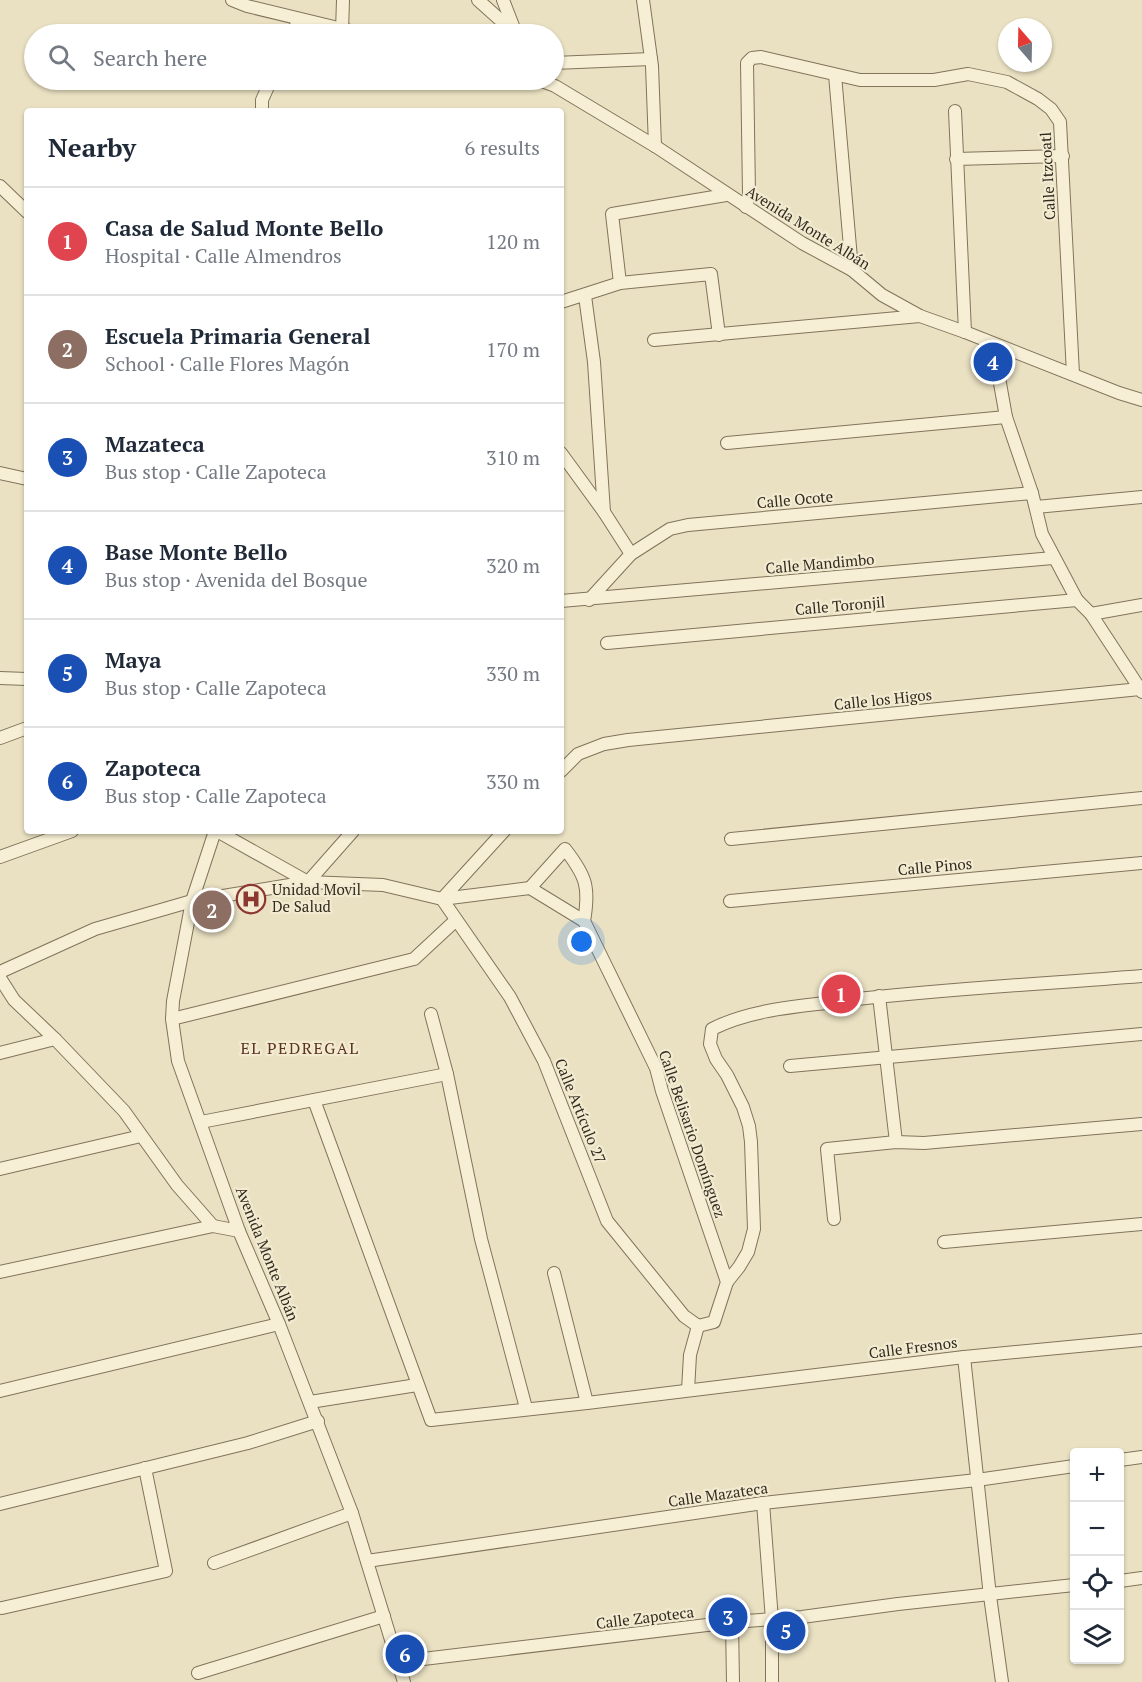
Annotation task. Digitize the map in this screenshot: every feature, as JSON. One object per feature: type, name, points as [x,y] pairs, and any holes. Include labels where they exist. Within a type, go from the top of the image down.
[{"type":"street","points":[[232,0],[316,24]]},
{"type":"street","points":[[342,24],[343,0]]},
{"type":"street","points":[[478,0],[505,24]]},
{"type":"street","points":[[502,0],[512,24]]},
{"type":"street","points":[[643,0],[651,63],[655,146]]},
{"type":"street","points":[[296,24],[298,19]]},
{"type":"street","name":"Calle Itzcoatl","points":[[746,207],[749,194],[747,63],[752,58],[761,57],[860,80],[934,80],[968,74],[1007,82],[1038,99],[1060,122],[1073,374]]},
{"type":"street","points":[[564,63],[651,63]]},
{"type":"street","points":[[835,75],[852,270]]},
{"type":"street","points":[[262,108],[262,100],[266,90]]},
{"type":"street","name":"Avenida Monte Albán","points":[[562,90],[655,146],[802,243],[852,270],[882,295],[920,316],[1142,400]]},
{"type":"street","points":[[955,111],[965,332]]},
{"type":"street","points":[[956,159],[1063,156]]},
{"type":"street","points":[[1,190],[24,209]]},
{"type":"street","points":[[620,283],[612,214],[726,195]]},
{"type":"street","points":[[564,301],[620,283],[711,274],[719,335]]},
{"type":"street","points":[[585,296],[594,362],[604,512]]},
{"type":"street","points":[[654,340],[920,316]]},
{"type":"street","points":[[993,344],[1006,417],[1032,493],[1042,534],[1077,600],[1091,615],[1141,691]]},
{"type":"street","points":[[727,443],[1006,417]]},
{"type":"street","points":[[564,457],[631,554]]},
{"type":"street","points":[[0,473],[24,478]]},
{"type":"street","name":"Calle Ocote","points":[[589,600],[631,554],[670,529],[688,525],[1032,493]]},
{"type":"street","points":[[1036,507],[1142,497]]},
{"type":"street","name":"Calle Mandimbo","points":[[564,601],[1053,558]]},
{"type":"street","name":"Calle Toronjil","points":[[607,643],[1077,600]]},
{"type":"street","points":[[1091,615],[1142,606]]},
{"type":"street","points":[[0,678],[24,679]]},
{"type":"street","name":"Calle los Higos","points":[[564,768],[578,754],[604,744],[628,740],[1141,691]]},
{"type":"street","points":[[0,738],[24,729]]},
{"type":"street","points":[[731,839],[1142,798]]},
{"type":"street","points":[[0,857],[64,834]]},
{"type":"street","name":"Avenida Monte Albán","points":[[215,834],[192,901],[172,1019],[178,1061],[239,1231],[318,1421],[352,1513],[404,1682]]},
{"type":"street","points":[[221,834],[308,882]]},
{"type":"street","points":[[308,882],[350,834]]},
{"type":"street","points":[[442,899],[501,834]]},
{"type":"street","points":[[0,972],[95,929],[192,901],[308,882],[383,885],[442,899],[530,888],[584,921],[588,898],[581,870],[565,849],[530,888]]},
{"type":"street","name":"Calle Pinos","points":[[730,901],[1142,863]]},
{"type":"street","name":"Calle Artículo 27","points":[[442,899],[510,997],[544,1061],[607,1221],[684,1316],[698,1326]]},
{"type":"street","points":[[172,1019],[414,959],[456,920]]},
{"type":"street","name":"Calle Belisario Domínguez","points":[[584,921],[656,1068],[727,1282]]},
{"type":"street","points":[[688,1390],[690,1355],[698,1326],[714,1322],[727,1282],[748,1252],[754,1229],[749,1126],[743,1107],[710,1044],[712,1029],[728,1021],[777,1009],[879,996],[1142,976]]},
{"type":"street","points":[[0,978],[14,1000],[124,1111],[177,1185],[213,1226]]},
{"type":"street","points":[[879,996],[896,1142]]},
{"type":"street","points":[[431,1014],[447,1074],[481,1239],[526,1408]]},
{"type":"street","points":[[790,1066],[1142,1034]]},
{"type":"street","points":[[0,1053],[55,1039]]},
{"type":"street","points":[[201,1122],[447,1074]]},
{"type":"street","points":[[310,1402],[417,1385],[314,1100]]},
{"type":"street","points":[[834,1219],[827,1149],[1142,1124]]},
{"type":"street","points":[[0,1168],[141,1136]]},
{"type":"street","points":[[944,1242],[1142,1224]]},
{"type":"street","points":[[0,1272],[213,1226],[239,1231]]},
{"type":"street","points":[[554,1274],[587,1403]]},
{"type":"street","points":[[0,1390],[279,1324]]},
{"type":"street","name":"Calle Fresnos","points":[[417,1385],[431,1420],[964,1357],[1142,1341]]},
{"type":"street","points":[[964,1357],[990,1596],[1002,1682]]},
{"type":"street","points":[[0,1504],[248,1443],[318,1421]]},
{"type":"street","points":[[1124,1459],[1142,1457]]},
{"type":"street","name":"Calle Mazateca","points":[[367,1561],[763,1503],[977,1480],[1070,1467]]},
{"type":"street","points":[[2,1608],[166,1571],[145,1468]]},
{"type":"street","points":[[763,1503],[772,1620],[772,1682]]},
{"type":"street","points":[[214,1563],[352,1513]]},
{"type":"street","points":[[1124,1580],[1142,1578]]},
{"type":"street","name":"Calle Zapoteca","points":[[398,1662],[732,1622],[772,1620],[1070,1586]]},
{"type":"street","points":[[198,1673],[384,1616]]},
{"type":"street","points":[[732,1622],[733,1682]]},
{"type":"place","name":"Base Monte Bello","points":[[993,362]]},
{"type":"place","name":"Unidad Movil De Salud","points":[[251,899]]},
{"type":"place","name":"Escuela Primaria General","points":[[212,910]]},
{"type":"place","name":"Casa de Salud Monte Bello","points":[[841,994]]},
{"type":"place","name":"Mazateca","points":[[728,1617]]},
{"type":"place","name":"Maya","points":[[786,1631]]},
{"type":"place","name":"Zapoteca","points":[[405,1654]]},
{"type":"district","name":"EL PEDREGAL","points":[[300,1048]]}]
